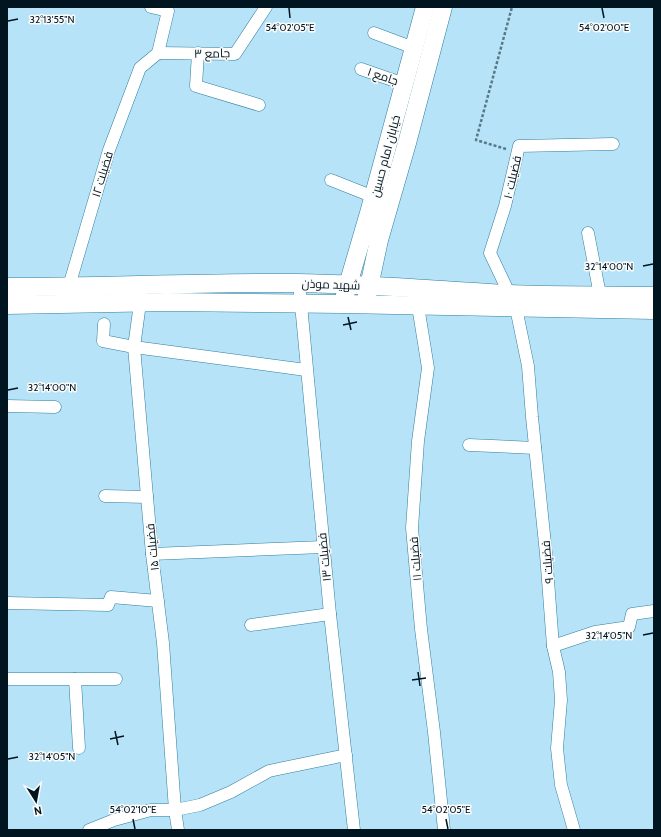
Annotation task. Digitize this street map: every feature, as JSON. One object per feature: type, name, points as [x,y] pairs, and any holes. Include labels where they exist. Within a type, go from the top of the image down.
[{"type":"main road","name":"خیابان امام حسین","points":[[342,304],[374,197],[425,7]]},
{"type":"main road","name":"خیابان امام حسین","points":[[365,305],[379,240],[407,143],[443,7]]},
{"type":"main road","name":"شهید موذن","points":[[7,305],[141,284],[299,283],[418,288],[513,301],[654,310]]},
{"type":"main road","name":"شهید موذن","points":[[7,287],[67,296],[140,303],[418,306],[600,295],[654,296]]},
{"type":"street","points":[[150,7],[168,11],[158,53]]},
{"type":"street","name":"جامع ۳","points":[[158,53],[235,54],[266,7]]},
{"type":"street","points":[[374,32],[414,48]]},
{"type":"street","name":"فضیلت ۱۲","points":[[67,296],[109,150],[140,68],[158,53]]},
{"type":"street","points":[[198,54],[196,86],[259,105]]},
{"type":"street","name":"جامع ۱","points":[[361,69],[404,84]]},
{"type":"street","name":"فضیلت ۱۰","points":[[513,301],[490,252],[505,206],[519,146],[613,144]]},
{"type":"street","points":[[331,180],[374,197]]},
{"type":"street","points":[[588,233],[600,295]]},
{"type":"street","name":"فضیلت ۱۳","points":[[299,283],[330,614],[354,830]]},
{"type":"street","name":"فضیلت ۱۵","points":[[141,284],[134,347],[152,554],[163,643],[175,810],[178,830]]},
{"type":"street","name":"فضیلت ۱۱","points":[[418,288],[418,306],[428,368],[418,441],[412,528],[421,629],[434,732],[444,830]]},
{"type":"street","name":"فضیلت ۹","points":[[513,301],[528,366],[546,554],[552,646],[559,672],[561,700],[558,748],[561,785],[574,830]]},
{"type":"street","points":[[104,324],[103,341],[134,347],[306,370]]},
{"type":"street","points":[[7,406],[56,407]]},
{"type":"street","points":[[469,445],[535,448]]},
{"type":"street","points":[[105,496],[147,497]]},
{"type":"street","points":[[152,554],[324,546]]},
{"type":"street","points":[[7,602],[108,605],[111,597],[158,601]]},
{"type":"street","points":[[552,646],[595,632],[630,627],[632,614],[654,611]]},
{"type":"street","points":[[251,625],[330,614]]},
{"type":"street","points":[[7,679],[116,679]]},
{"type":"street","points":[[75,679],[79,748]]},
{"type":"street","points":[[89,830],[114,820],[151,810],[175,810],[200,805],[231,792],[269,771],[346,755]]},
{"type":"path","points":[[512,7],[476,140],[507,150],[510,140],[519,146]]}]
